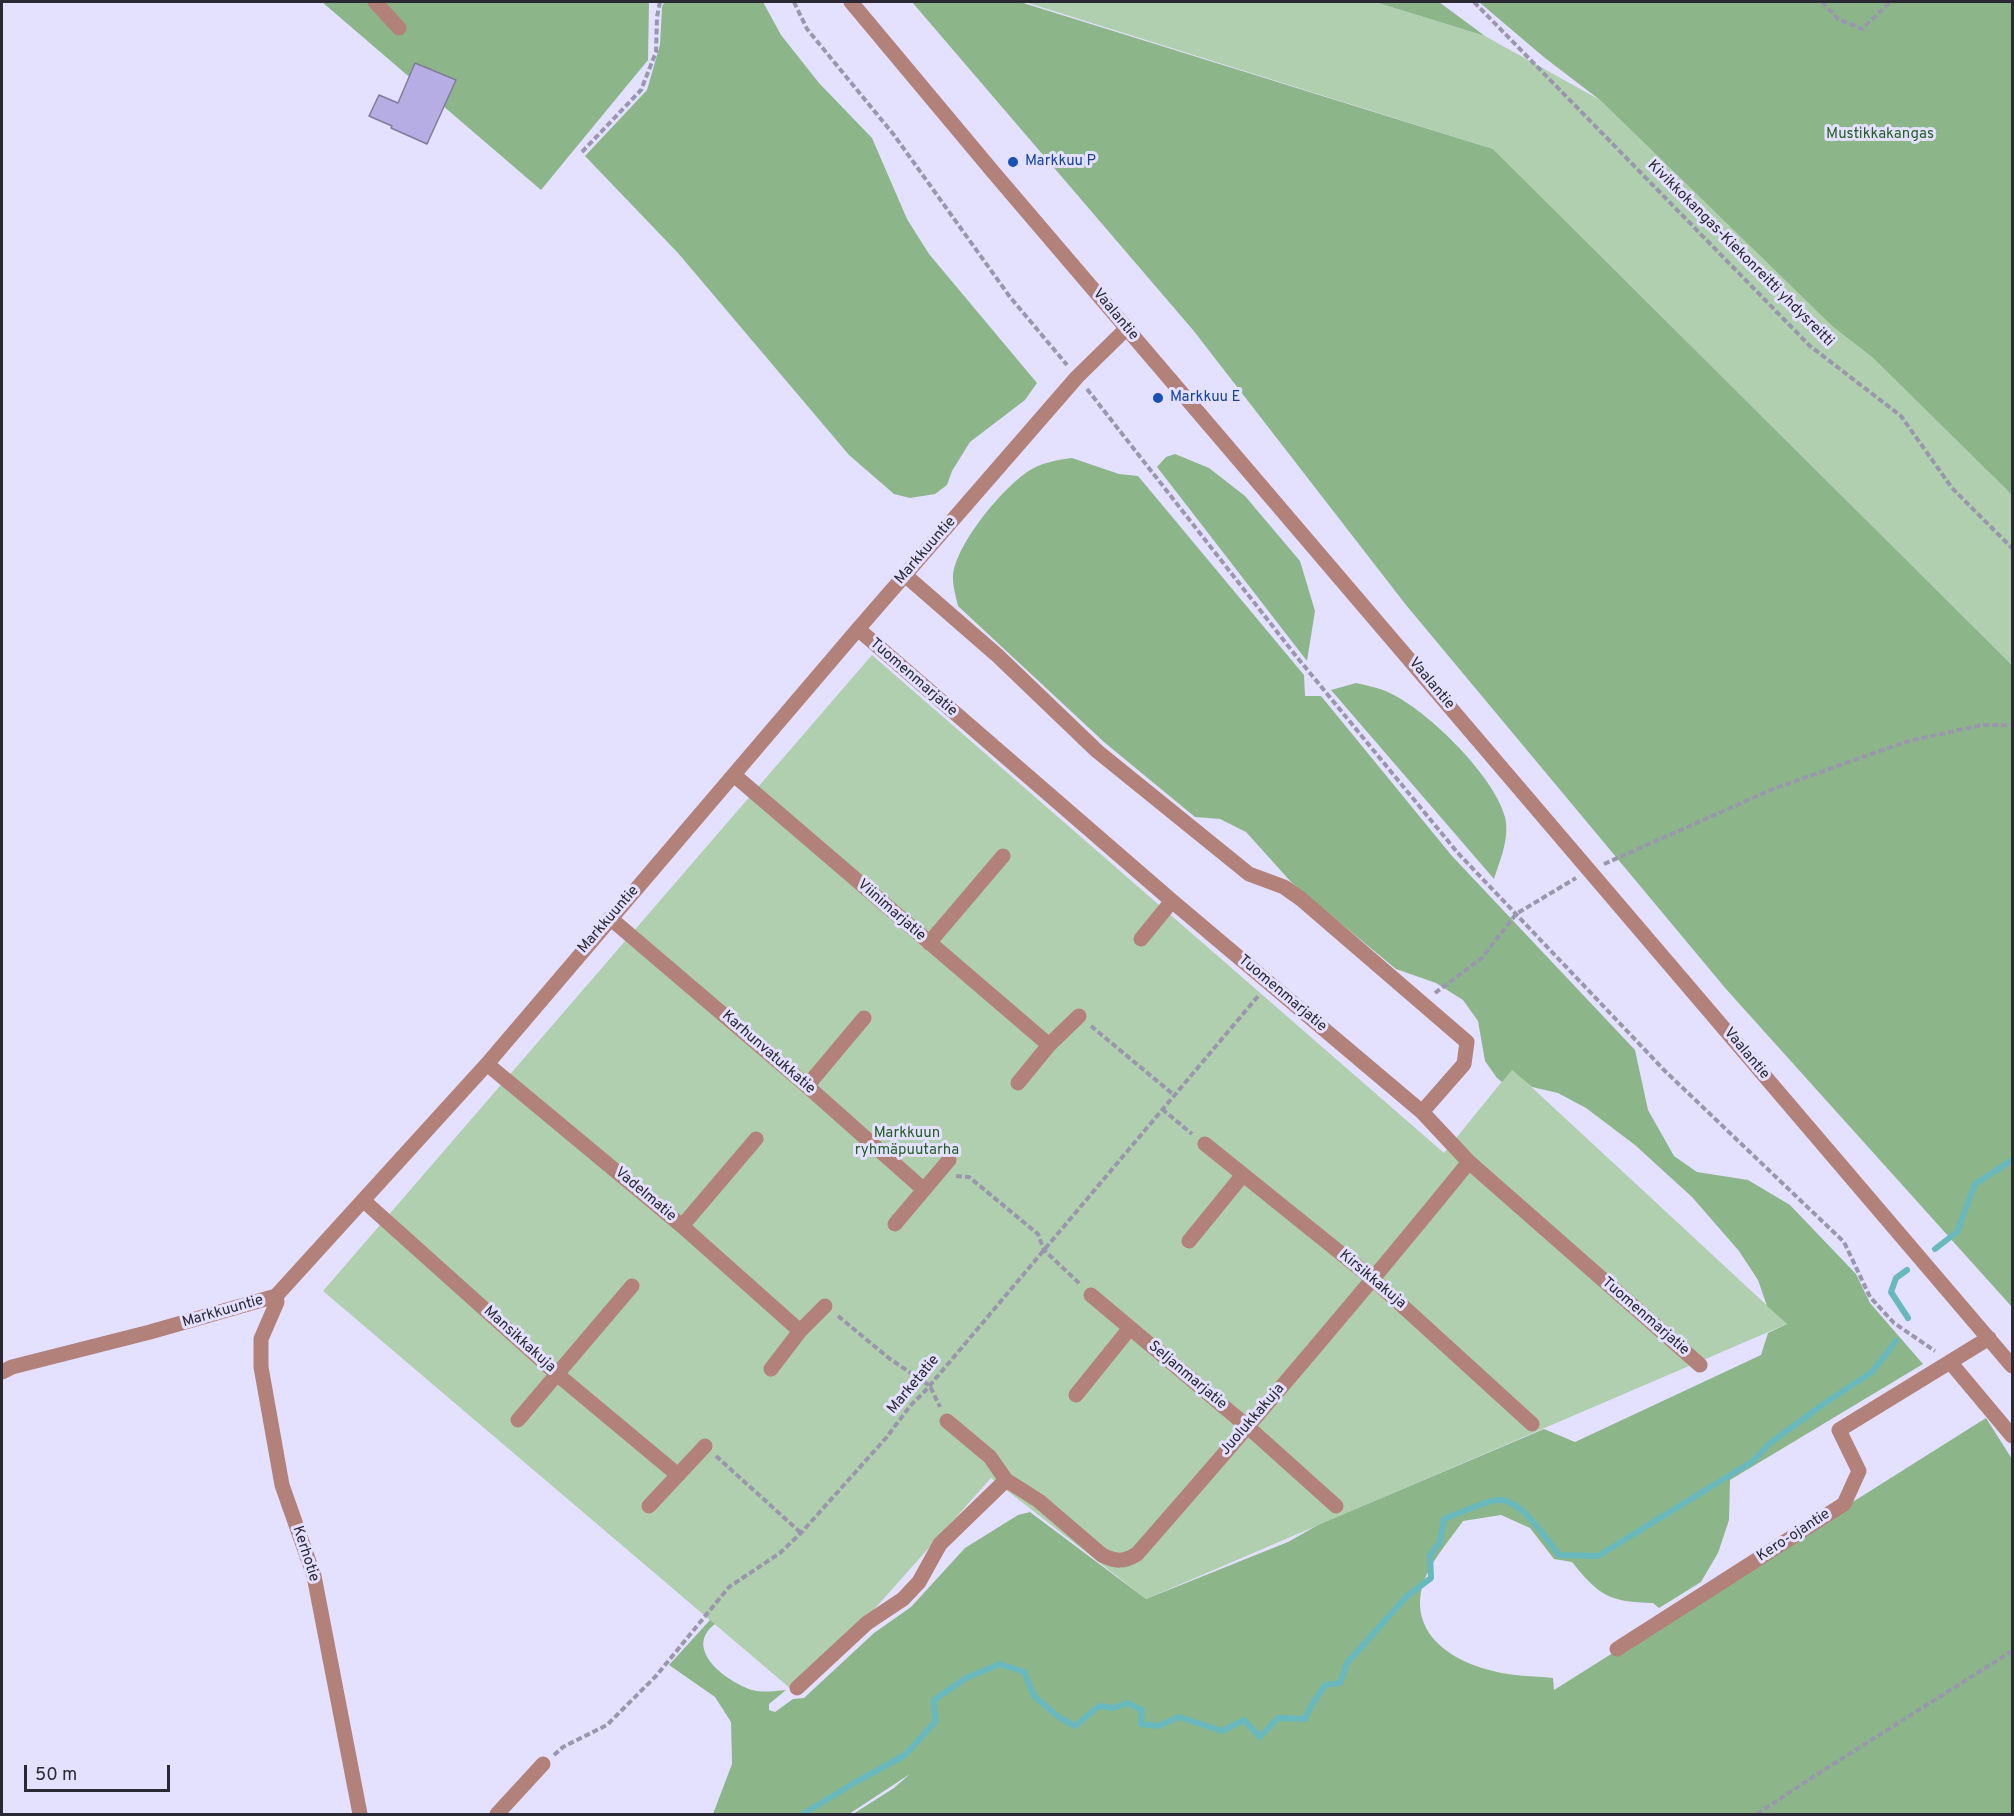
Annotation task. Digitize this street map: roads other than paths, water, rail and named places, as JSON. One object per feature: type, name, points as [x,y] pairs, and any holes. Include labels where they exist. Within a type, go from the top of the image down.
[{"type":"street","points":[[375,2],[399,28]]},
{"type":"street","name":"Vaalantie","points":[[851,2],[993,173],[2013,1366]]},
{"type":"street","name":"Markkuuntie","points":[[2,1372],[12,1367],[150,1332],[276,1296],[487,1064],[858,629],[1077,377],[1127,328]]},
{"type":"street","points":[[905,575],[998,656],[1097,750],[1250,874],[1284,887],[1301,899],[1467,1042],[1464,1065],[1422,1112]]},
{"type":"street","name":"Tuomenmarjatie","points":[[858,629],[1172,901],[1422,1112],[1469,1162],[1700,1365]]},
{"type":"street","name":"Viinimarjatie","points":[[734,775],[1049,1045]]},
{"type":"street","points":[[929,944],[1003,856]]},
{"type":"street","points":[[1141,939],[1172,901]]},
{"type":"street","name":"Karhunvatukkatie","points":[[610,918],[807,1086],[923,1190]]},
{"type":"street","points":[[1018,1083],[1049,1045],[1079,1016]]},
{"type":"street","points":[[807,1086],[864,1018]]},
{"type":"street","name":"Vadelmatie","points":[[487,1064],[682,1226],[800,1331]]},
{"type":"street","points":[[682,1226],[756,1139]]},
{"type":"street","name":"Kirsikkakuja","points":[[1205,1144],[1374,1280],[1532,1424]]},
{"type":"street","points":[[895,1224],[949,1160]]},
{"type":"street","name":"Juolukkakuja","points":[[947,1421],[990,1457],[1006,1480],[1039,1502],[1102,1555],[1114,1560],[1125,1561],[1137,1554],[1248,1427],[1374,1280],[1469,1162]]},
{"type":"street","points":[[1189,1241],[1242,1176]]},
{"type":"street","name":"Mansikkakuja","points":[[364,1201],[558,1375],[678,1475]]},
{"type":"street","points":[[518,1420],[632,1286]]},
{"type":"street","name":"Seljanmarjatie","points":[[1091,1295],[1248,1427],[1336,1506]]},
{"type":"street","name":"Kerhotie","points":[[276,1296],[277,1302],[261,1339],[261,1367],[282,1485],[314,1576],[360,1815]]},
{"type":"street","points":[[771,1369],[800,1331],[825,1306]]},
{"type":"street","points":[[1076,1395],[1130,1328]]},
{"type":"street","name":"Kero-ojantie","points":[[1617,1649],[1844,1504],[1859,1471],[1839,1430],[1989,1338]]},
{"type":"street","points":[[1950,1362],[2013,1436]]},
{"type":"street","points":[[650,1506],[705,1446]]},
{"type":"street","points":[[797,1688],[867,1623],[903,1599],[919,1582],[940,1544],[1006,1480]]},
{"type":"street","points":[[497,1815],[543,1764]]},
{"type":"waterway","points":[[1935,1249],[1957,1232],[1975,1184],[2012,1160]]},
{"type":"waterway","points":[[1907,1270],[1896,1278],[1891,1292],[1908,1318]]},
{"type":"waterway","points":[[803,1814],[905,1755],[935,1722],[934,1700],[966,1678],[1000,1664],[1024,1672],[1034,1696],[1060,1718],[1075,1726],[1099,1706],[1113,1708],[1127,1703],[1142,1710],[1141,1724],[1158,1726],[1179,1717],[1222,1731],[1244,1720],[1260,1737],[1278,1718],[1305,1719],[1325,1685],[1340,1683],[1347,1663],[1407,1596],[1431,1578],[1430,1555],[1440,1542],[1444,1519],[1487,1502],[1507,1501],[1524,1512],[1559,1555],[1598,1556],[1753,1461],[1769,1444],[1872,1372],[1896,1341]]},
{"type":"place","name":"Markkuu P","points":[[1013,162]]},
{"type":"place","name":"Markkuu E","points":[[1158,398]]},
{"type":"park label","name":"Mustikkakangas","points":[[1880,135]]},
{"type":"park label","name":"Markkuun ryhmäpuutarha","points":[[907,1142]]}]
